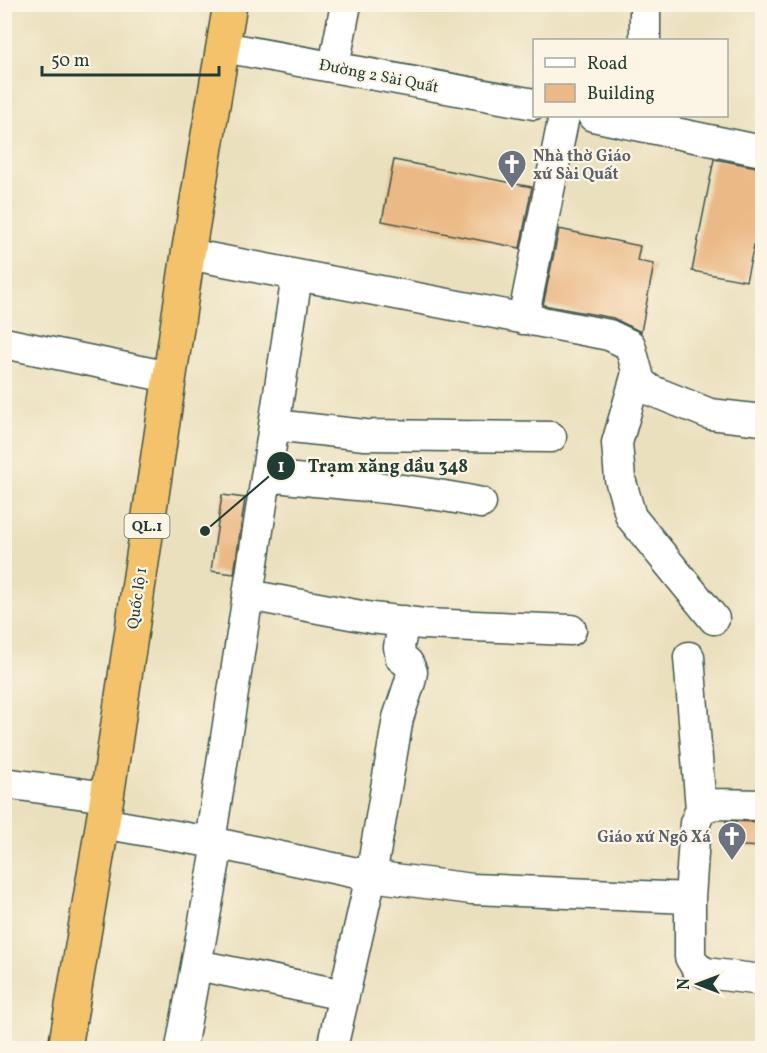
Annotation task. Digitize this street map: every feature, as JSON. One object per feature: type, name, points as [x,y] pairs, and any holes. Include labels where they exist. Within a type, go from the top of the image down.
[{"type":"highway","name":"Quốc lộ 1","points":[[64,1048],[105,810],[169,376],[230,4]]},
{"type":"street","points":[[334,66],[346,4]]},
{"type":"street","points":[[645,4],[645,39]]},
{"type":"street","name":"Đường 2 Sài Quất","points":[[223,47],[533,104]]},
{"type":"street","points":[[523,319],[564,117]]},
{"type":"street","points":[[604,117],[635,120],[762,151]]},
{"type":"street","points":[[188,254],[609,335],[630,345],[640,382],[651,390],[710,414],[762,420]]},
{"type":"street","points":[[181,1048],[197,965],[248,595],[297,276]]},
{"type":"street","points":[[4,343],[169,376]]},
{"type":"street","points":[[637,373],[617,444],[620,479],[630,517],[714,619]]},
{"type":"street","points":[[274,425],[365,435],[551,437]]},
{"type":"street","points":[[266,476],[401,490],[481,503]]},
{"type":"street","points":[[248,595],[372,618],[424,624],[571,630]]},
{"type":"street","points":[[332,1048],[371,876],[398,718],[412,672],[408,663],[401,658],[399,647],[404,621]]},
{"type":"street","points":[[689,657],[701,809],[695,823],[690,898],[690,957],[696,967],[706,973],[762,980]]},
{"type":"street","points":[[4,783],[214,843],[371,876],[472,889],[690,898]]},
{"type":"street","points":[[701,809],[714,804],[762,805]]},
{"type":"street","points":[[197,965],[344,995]]},
{"type":"building","points":[[714,159],[762,168],[762,210],[746,281],[692,271]]},
{"type":"building","points":[[394,160],[532,187],[520,248],[382,221]]},
{"type":"building","points":[[559,229],[640,246],[637,261],[654,264],[641,332],[613,318],[543,305]]},
{"type":"building","points":[[222,495],[245,498],[234,574],[211,571]]},
{"type":"building","points":[[726,821],[762,822],[762,847],[725,845]]},
{"type":"place","name":"Nhà thờ Giáo xứ Sài Quất","points":[[512,190]]},
{"type":"place","name":"Trạm xăng dầu 348","points":[[205,531]]},
{"type":"place","name":"Giáo xứ Ngô Xá","points":[[732,862]]}]
